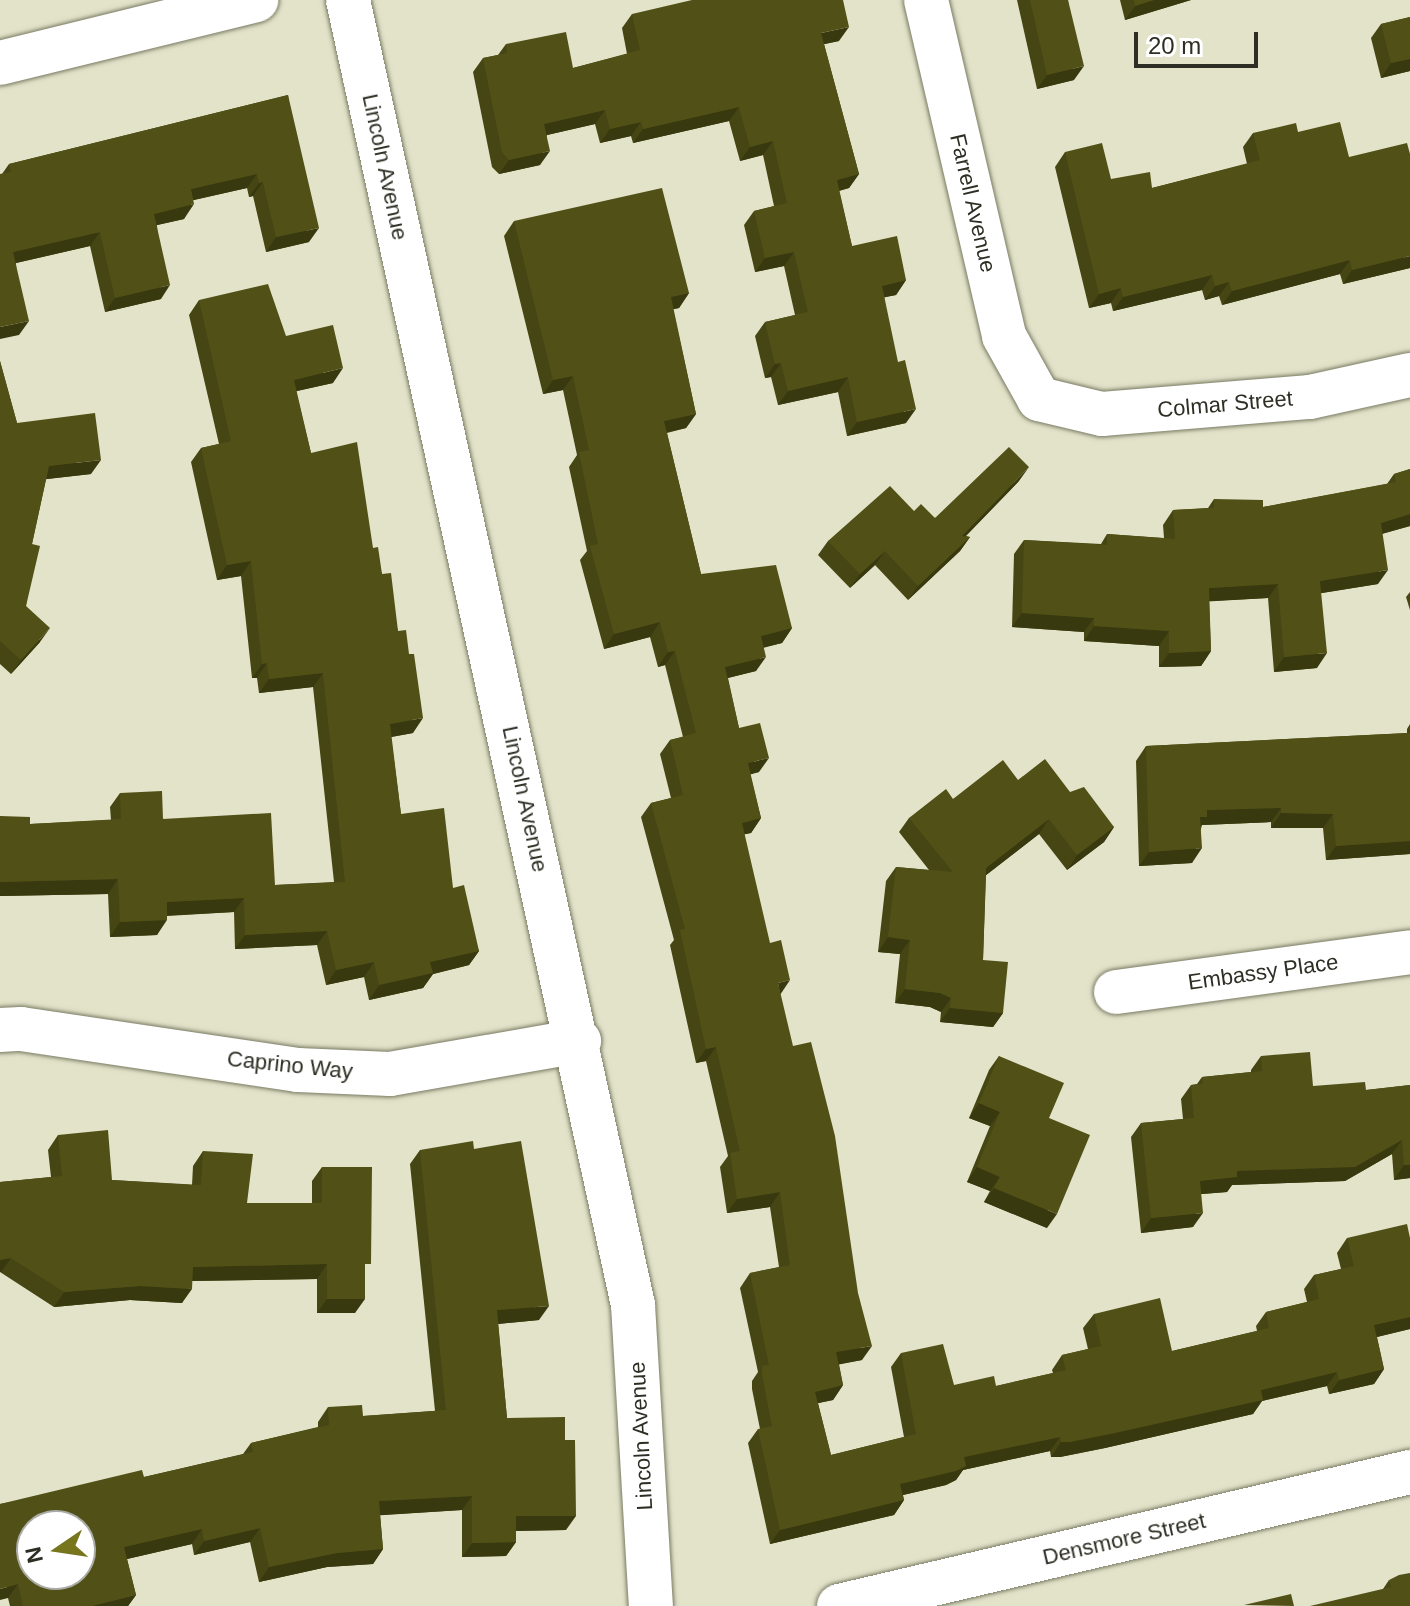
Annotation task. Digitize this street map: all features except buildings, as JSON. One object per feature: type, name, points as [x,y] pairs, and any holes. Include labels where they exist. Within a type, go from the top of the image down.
[{"type":"street","points":[[0,63],[256,0]]},
{"type":"street","name":"Lincoln Avenue","points":[[348,0],[579,1041],[633,1305],[651,1606]]},
{"type":"street","name":"Farrell Avenue","points":[[926,0],[1004,336],[1039,399]]},
{"type":"street","name":"Colmar Street","points":[[1039,399],[1102,414],[1310,397],[1410,375]]},
{"type":"street","name":"Embassy Place","points":[[1116,992],[1410,952]]},
{"type":"street","name":"Caprino Way","points":[[0,1030],[21,1029],[298,1070],[390,1074],[579,1041]]},
{"type":"street","name":"Densmore Street","points":[[839,1606],[1410,1472]]}]
